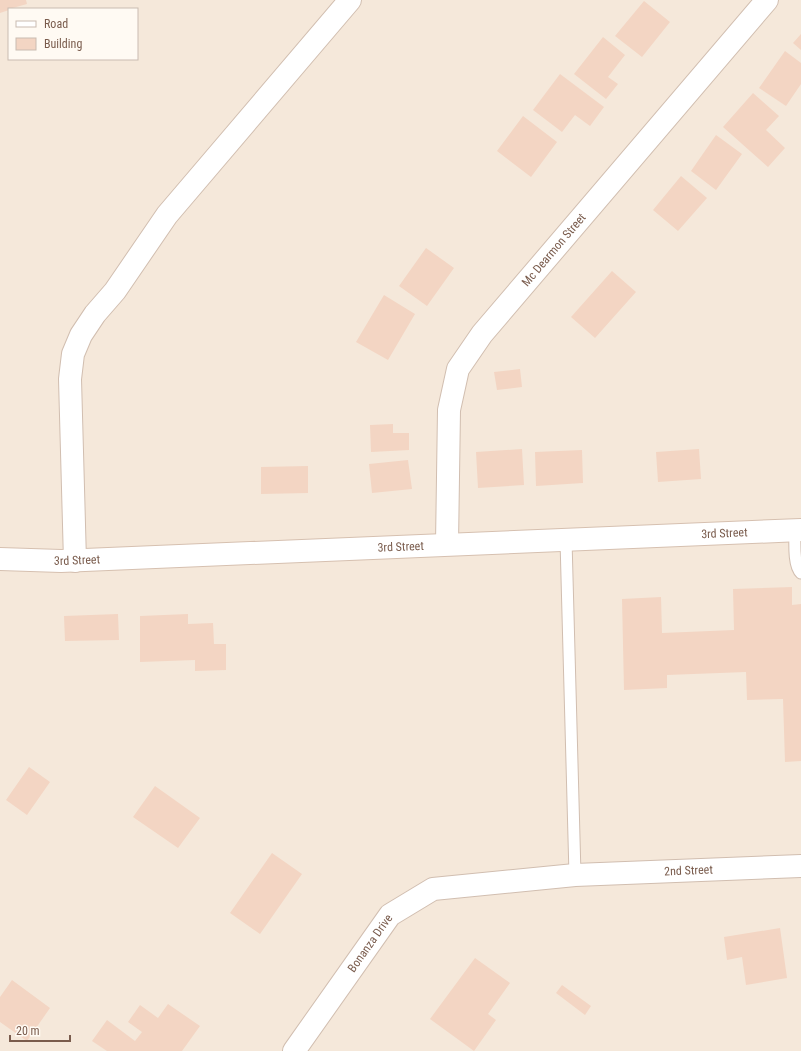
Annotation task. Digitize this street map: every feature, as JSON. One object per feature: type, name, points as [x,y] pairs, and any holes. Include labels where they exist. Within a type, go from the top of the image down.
[{"type":"street","points":[[75,561],[70,380],[73,354],[81,335],[95,314],[115,291],[167,215],[350,0]]},
{"type":"street","name":"Mc Dearmon Street","points":[[447,544],[449,410],[458,369],[487,328],[767,0]]},
{"type":"street","name":"3rd Street","points":[[0,559],[75,561],[798,530]]},
{"type":"street","name":"2nd Street","points":[[575,875],[801,866]]},
{"type":"street","name":"Bonanza Drive","points":[[294,1051],[390,915],[433,889],[575,875]]},
{"type":"lane","points":[[798,530],[796,562],[801,573]]},
{"type":"lane","points":[[566,540],[575,875]]},
{"type":"shaded area","points":[[0,0],[801,0],[801,1051],[0,1051]]},
{"type":"building","points":[[0,0],[26,0],[27,4],[8,8],[8,10],[0,13]]},
{"type":"building","points":[[644,1],[670,22],[642,57],[615,36]]},
{"type":"building","points":[[801,34],[801,50],[793,43]]},
{"type":"building","points":[[603,37],[625,55],[608,77],[618,84],[606,99],[574,74]]},
{"type":"building","points":[[785,51],[801,63],[801,84],[786,106],[759,88]]},
{"type":"building","points":[[560,74],[604,107],[590,126],[575,115],[562,132],[533,110]]},
{"type":"building","points":[[753,93],[779,116],[766,130],[785,148],[768,167],[723,127]]},
{"type":"building","points":[[523,116],[557,142],[531,177],[497,151]]},
{"type":"building","points":[[716,135],[742,154],[716,190],[691,171]]},
{"type":"building","points":[[681,176],[707,198],[678,231],[653,210]]},
{"type":"building","points":[[426,248],[454,268],[427,306],[399,286]]},
{"type":"building","points":[[612,271],[636,292],[595,338],[571,317]]},
{"type":"building","points":[[384,295],[415,314],[388,360],[356,342]]},
{"type":"building","points":[[520,369],[522,387],[497,390],[494,372]]},
{"type":"building","points":[[393,424],[393,433],[409,433],[409,450],[371,452],[370,425]]},
{"type":"building","points":[[522,449],[524,485],[478,488],[476,452]]},
{"type":"building","points":[[699,449],[701,479],[658,482],[656,452]]},
{"type":"building","points":[[582,450],[583,483],[536,486],[535,452]]},
{"type":"building","points":[[408,460],[412,489],[372,493],[369,464]]},
{"type":"building","points":[[308,466],[308,493],[261,494],[261,467]]},
{"type":"building","points":[[792,587],[792,605],[801,604],[801,761],[785,762],[783,699],[747,700],[746,672],[667,675],[667,688],[624,690],[622,599],[661,597],[662,633],[734,630],[733,589]]},
{"type":"building","points":[[118,614],[119,640],[65,641],[64,616]]},
{"type":"building","points":[[188,614],[188,624],[213,623],[214,644],[226,644],[226,670],[195,671],[195,660],[140,662],[140,616]]},
{"type":"building","points":[[29,767],[50,782],[27,815],[6,800]]},
{"type":"building","points":[[155,786],[200,818],[178,848],[133,817]]},
{"type":"building","points":[[272,853],[302,874],[260,934],[230,913]]},
{"type":"building","points":[[780,928],[787,978],[746,985],[742,957],[727,960],[724,937]]},
{"type":"building","points":[[475,958],[510,983],[488,1014],[496,1020],[474,1051],[430,1019]]},
{"type":"building","points":[[12,980],[50,1008],[27,1041],[0,1022],[0,997]]},
{"type":"building","points":[[562,985],[591,1006],[585,1015],[556,993]]},
{"type":"building","points":[[168,1004],[200,1026],[182,1051],[107,1051],[92,1041],[107,1020],[135,1041],[142,1032],[128,1022],[140,1005],[158,1018]]}]
